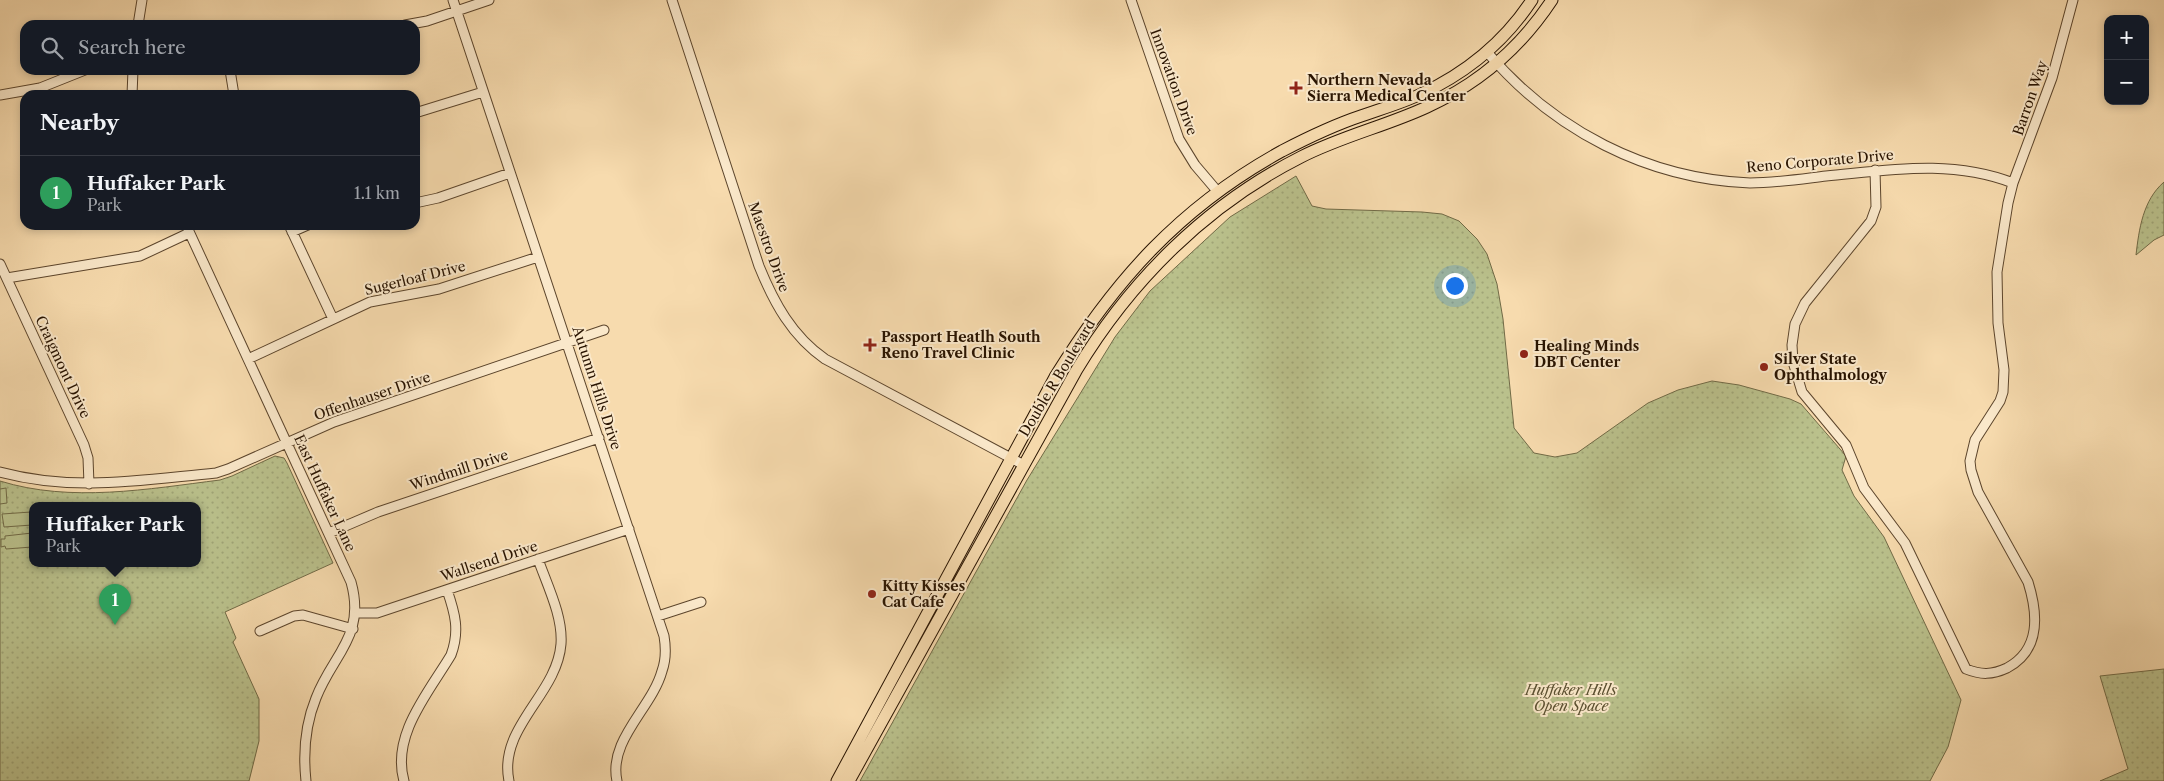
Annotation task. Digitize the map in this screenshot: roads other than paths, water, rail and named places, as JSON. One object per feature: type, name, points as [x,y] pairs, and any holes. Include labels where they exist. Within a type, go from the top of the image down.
[{"type":"main road","name":"Double R Boulevard","points":[[837,781],[1055,378],[1105,301],[1131,271],[1165,236],[1218,192],[1253,168],[1304,140],[1346,122],[1405,101],[1434,88],[1460,72],[1487,52],[1509,30],[1532,0]]},
{"type":"main road","name":"Double R Boulevard","points":[[849,781],[1076,370],[1103,329],[1149,271],[1201,223],[1238,195],[1294,161],[1346,136],[1435,103],[1475,79],[1524,38],[1552,0]]},
{"type":"street","points":[[139,20],[142,0]]},
{"type":"street","name":"Autumn Hills Drive","points":[[453,0],[664,636],[666,649],[662,673],[621,746],[616,766],[616,781]]},
{"type":"street","points":[[420,21],[489,0]]},
{"type":"street","name":"Maestro Drive","points":[[672,0],[758,266],[772,298],[790,326],[825,359],[1024,465]]},
{"type":"street","name":"Innovation Drive","points":[[1131,0],[1179,138],[1195,165],[1218,192]]},
{"type":"street","name":"Barron Way","points":[[1875,170],[1876,207],[1871,221],[1805,303],[1795,324],[1792,345],[1793,362],[1802,392],[1846,444],[1864,488],[1905,543],[1966,669],[1982,675],[2004,669],[2018,662],[2027,653],[2031,644],[2034,620],[2032,597],[2028,582],[1978,492],[1970,461],[1975,440],[2000,401],[2003,392],[2004,370],[1998,323],[1996,272],[2008,203],[2013,182],[2052,78],[2073,0]]},
{"type":"street","name":"Reno Corporate Drive","points":[[1487,52],[1510,79],[1538,103],[1580,132],[1610,148],[1660,168],[1696,177],[1751,183],[1913,167],[1948,168],[2013,182]]},
{"type":"street","points":[[29,90],[40,88],[72,75]]},
{"type":"street","points":[[132,90],[133,75]]},
{"type":"street","points":[[231,75],[233,90]]},
{"type":"street","points":[[0,95],[20,92]]},
{"type":"street","points":[[420,111],[483,92]]},
{"type":"street","points":[[420,202],[438,198],[510,173]]},
{"type":"street","points":[[7,278],[140,256],[185,230]]},
{"type":"street","name":"East Huffaker Lane","points":[[187,230],[329,532],[352,582],[355,594],[356,612],[353,629],[323,682],[310,715],[304,748],[306,781]]},
{"type":"street","points":[[291,230],[333,320]]},
{"type":"street","name":"Sugerloaf Drive","points":[[248,359],[376,300],[440,289],[538,257]]},
{"type":"street","name":"Craigmont Drive","points":[[0,264],[84,445],[88,458],[89,484]]},
{"type":"street","name":"Offenhauser Drive","points":[[0,472],[46,482],[89,484],[216,473],[228,470],[334,422],[604,330]]},
{"type":"street","name":"Windmill Drive","points":[[329,532],[378,512],[599,438]]},
{"type":"street","name":"Wallsend Drive","points":[[356,612],[377,613],[629,529]]},
{"type":"street","points":[[509,781],[507,760],[513,739],[554,669],[561,644],[559,621],[538,559]]},
{"type":"street","points":[[404,781],[401,762],[404,737],[451,655],[455,644],[457,622],[447,590]]},
{"type":"street","points":[[658,616],[702,602]]},
{"type":"street","points":[[260,631],[303,614],[353,629]]},
{"type":"place","name":"Northern Nevada Sierra Medical Center","points":[[1296,88]]},
{"type":"place","name":"Passport Heatlh South Reno Travel Clinic","points":[[870,345]]},
{"type":"place","name":"Healing Minds DBT Center","points":[[1524,354]]},
{"type":"place","name":"Silver State Ophthalmology","points":[[1764,367]]},
{"type":"place","name":"Kitty Kisses Cat Cafe","points":[[872,594]]},
{"type":"place","name":"Huffaker Park","points":[[115,625]]},
{"type":"park label","name":"Huffaker Hills Open Space","points":[[1571,698]]}]
